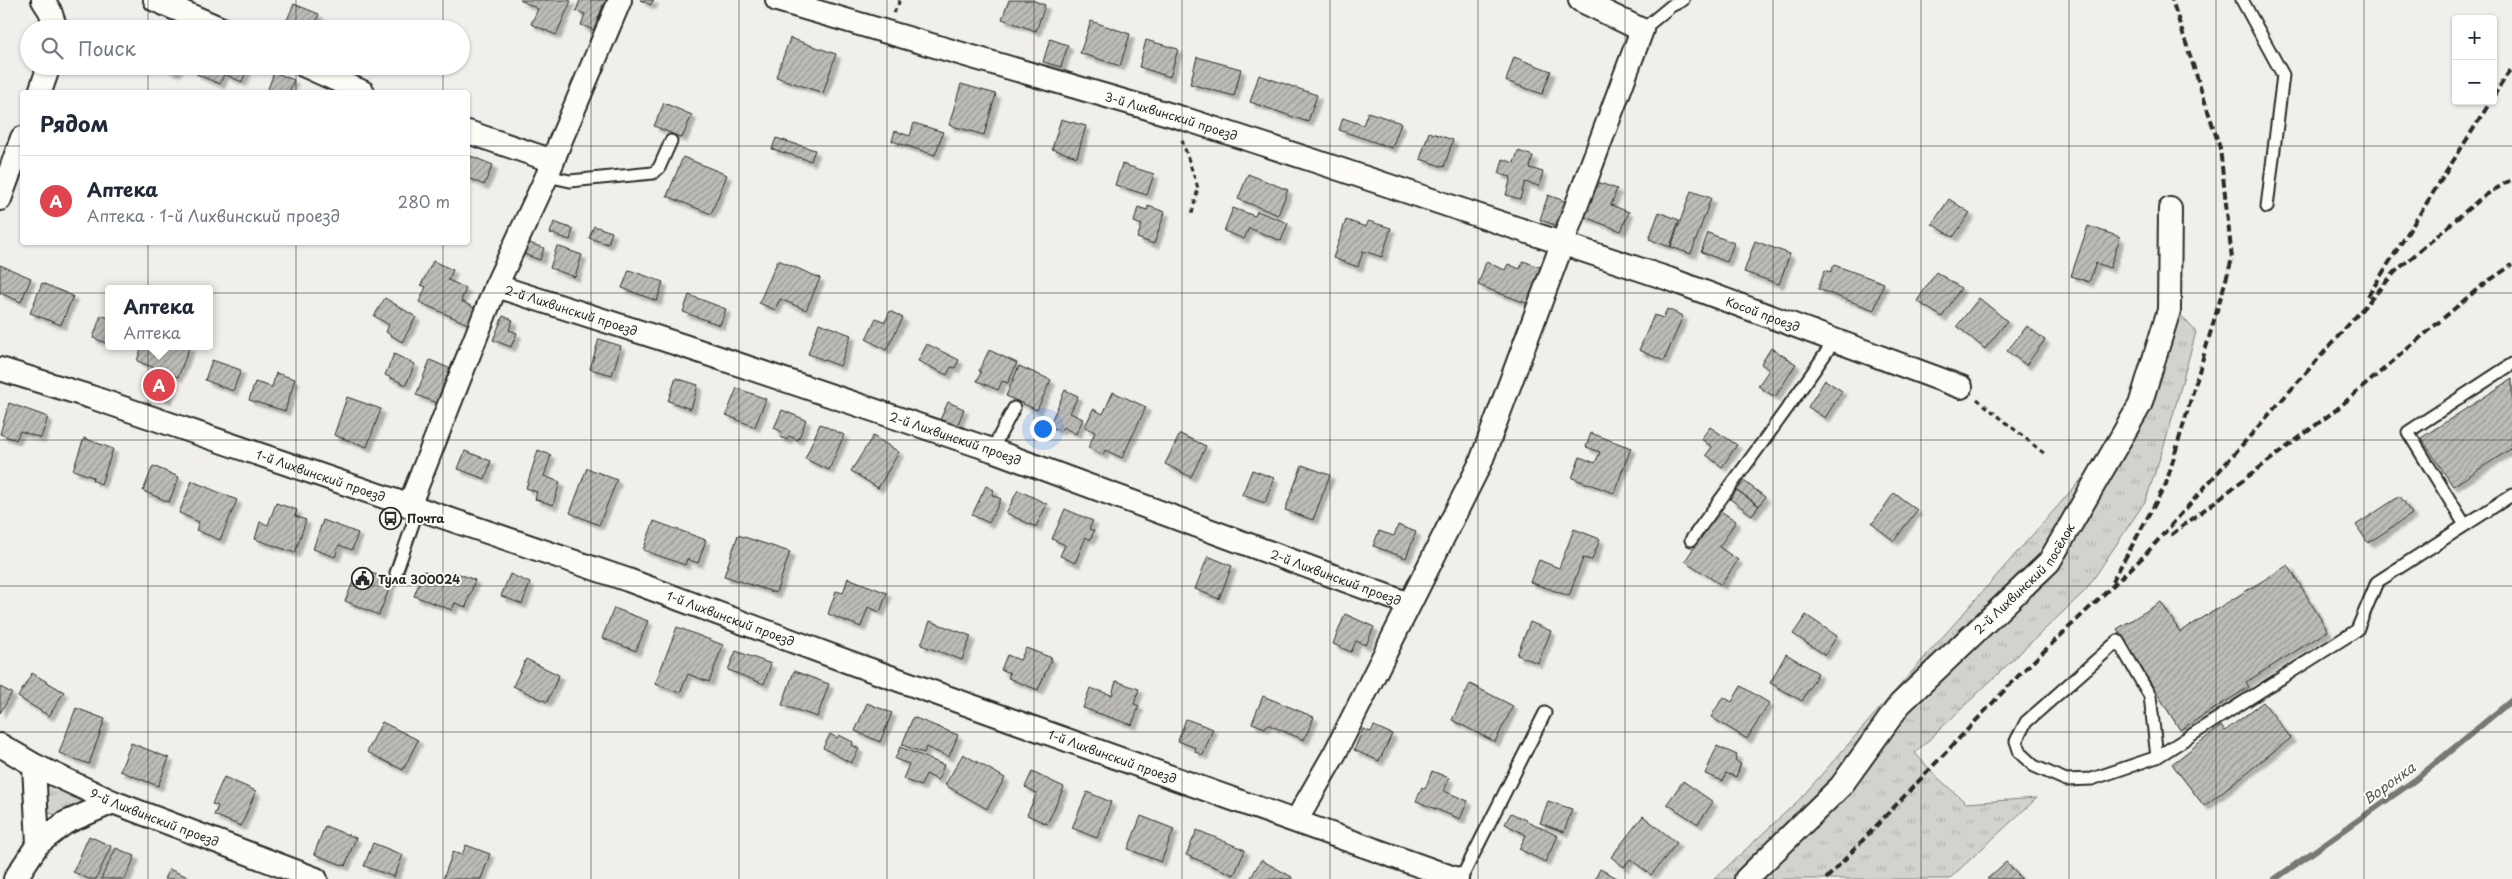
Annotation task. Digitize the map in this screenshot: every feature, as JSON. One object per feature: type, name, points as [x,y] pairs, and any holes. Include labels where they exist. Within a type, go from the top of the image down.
[{"type":"street","points":[[154,0],[201,20]]},
{"type":"street","points":[[414,508],[496,286],[550,169],[620,0]]},
{"type":"street","name":"3-й Лихвинский проезд","points":[[777,0],[1182,118],[1470,212],[1563,245]]},
{"type":"street","points":[[1296,822],[1335,753],[1480,464],[1642,30],[1580,0]]},
{"type":"street","points":[[41,90],[46,75]]},
{"type":"street","points":[[325,75],[359,90]]},
{"type":"street","points":[[470,133],[550,169]]},
{"type":"street","points":[[0,199],[20,144]]},
{"type":"street","name":"2-й Лихвинский посёлок","points":[[1746,879],[1840,786],[1900,704],[2049,562],[2140,405],[2169,310],[2170,209]]},
{"type":"street","name":"Косой проезд","points":[[1563,245],[1669,279],[1961,387]]},
{"type":"street","name":"2-й Лихвинский проезд","points":[[496,286],[684,346],[992,450],[1409,604]]},
{"type":"street","name":"1-й Лихвинский проезд","points":[[0,369],[100,401],[628,580],[845,660],[1457,879]]},
{"type":"street","name":"9-й Лихвинский проезд","points":[[0,745],[34,765],[113,802],[316,879]]},
{"type":"street","points":[[34,765],[38,844]]},
{"type":"street","points":[[15,879],[38,844],[65,823],[113,802]]},
{"type":"lane","points":[[1642,30],[1671,6],[1683,0]]},
{"type":"lane","points":[[2242,0],[2283,75],[2268,207]]},
{"type":"lane","points":[[550,169],[570,181],[653,173],[659,168],[671,141]]},
{"type":"lane","points":[[1691,540],[1747,462],[1786,413],[1834,341]]},
{"type":"lane","points":[[2465,525],[2408,432],[2512,364]]},
{"type":"lane","points":[[992,450],[1014,408]]},
{"type":"lane","points":[[2157,757],[2150,696],[2118,641],[2026,722],[2016,742],[2020,753],[2034,766],[2066,780],[2092,779],[2157,757],[2357,630],[2377,582],[2512,495]]},
{"type":"lane","points":[[396,573],[414,508]]},
{"type":"lane","points":[[1461,879],[1545,713]]},
{"type":"path","points":[[1182,118],[1181,135],[1198,188],[1192,214]]},
{"type":"path","points":[[1961,387],[2046,455]]},
{"type":"green space","points":[[2178,312],[2196,332],[2168,433],[2146,500],[2086,590],[1915,753],[1936,776],[1966,803],[2037,798],[1949,879],[1714,879],[1800,799],[2152,399]]},
{"type":"green space","points":[[43,782],[84,798],[85,802],[58,816],[45,811]]},
{"type":"building","points":[[520,0],[571,1],[556,35],[531,24],[538,9]]},
{"type":"building","points":[[580,0],[614,0],[611,8],[603,5],[594,30],[581,25],[585,14],[576,11]]},
{"type":"building","points":[[640,0],[654,0],[651,5]]},
{"type":"building","points":[[1009,0],[1032,0],[1045,5],[1036,31],[1002,19]]},
{"type":"building","points":[[294,4],[319,14],[317,20],[287,20]]},
{"type":"building","points":[[1091,21],[1130,34],[1120,66],[1080,53]]},
{"type":"building","points":[[790,38],[836,54],[823,93],[776,77]]},
{"type":"building","points":[[1050,39],[1068,45],[1061,67],[1043,62]]},
{"type":"building","points":[[1146,40],[1178,49],[1170,77],[1139,67]]},
{"type":"building","points":[[1197,57],[1241,69],[1234,96],[1190,84]]},
{"type":"building","points":[[1514,57],[1551,71],[1542,94],[1506,81]]},
{"type":"building","points":[[198,75],[224,75],[220,84]]},
{"type":"building","points":[[226,75],[245,75],[242,82]]},
{"type":"building","points":[[273,75],[282,75],[294,80],[290,90],[268,90]]},
{"type":"building","points":[[1259,75],[1317,95],[1308,122],[1250,102]]},
{"type":"building","points":[[961,84],[996,94],[984,135],[949,125]]},
{"type":"building","points":[[664,103],[692,115],[682,138],[654,126]]},
{"type":"building","points":[[1368,112],[1401,123],[1392,148],[1339,130],[1343,118],[1363,125]]},
{"type":"building","points":[[1061,119],[1086,126],[1077,157],[1052,149]]},
{"type":"building","points":[[914,123],[943,132],[935,155],[892,141],[895,131],[910,136]]},
{"type":"building","points":[[1429,132],[1453,140],[1444,167],[1420,159]]},
{"type":"building","points":[[776,138],[815,150],[811,161],[772,149]]},
{"type":"building","points":[[1518,151],[1533,156],[1530,168],[1543,172],[1539,186],[1525,182],[1520,199],[1506,195],[1511,177],[1499,174],[1503,159],[1514,163]]},
{"type":"building","points":[[471,156],[493,165],[484,185],[470,179]]},
{"type":"building","points":[[683,157],[727,175],[711,214],[667,196]]},
{"type":"building","points":[[1122,164],[1154,174],[1147,195],[1115,185]]},
{"type":"building","points":[[1248,174],[1288,190],[1278,215],[1238,199]]},
{"type":"building","points":[[1595,181],[1617,189],[1611,205],[1629,212],[1621,231],[1582,216]]},
{"type":"building","points":[[1691,191],[1711,198],[1691,254],[1671,247]]},
{"type":"building","points":[[1548,195],[1570,203],[1562,227],[1540,220]]},
{"type":"building","points":[[1949,199],[1970,213],[1953,237],[1932,224]]},
{"type":"building","points":[[1148,206],[1165,212],[1154,244],[1137,238],[1142,225],[1134,222],[1138,207],[1147,210]]},
{"type":"building","points":[[1233,208],[1255,216],[1257,211],[1288,223],[1281,241],[1249,228],[1244,239],[1224,231]]},
{"type":"building","points":[[1659,212],[1679,220],[1670,247],[1649,239]]},
{"type":"building","points":[[1346,220],[1366,227],[1368,221],[1391,228],[1382,257],[1363,251],[1358,267],[1333,258]]},
{"type":"building","points":[[554,222],[573,229],[570,240],[550,233]]},
{"type":"building","points":[[594,226],[612,232],[608,244],[589,238]]},
{"type":"building","points":[[2088,226],[2120,237],[2110,268],[2096,263],[2089,282],[2071,276]]},
{"type":"building","points":[[1708,233],[1734,243],[1727,262],[1701,252]]},
{"type":"building","points":[[523,241],[544,248],[540,260],[518,252]]},
{"type":"building","points":[[1755,241],[1790,254],[1779,284],[1744,272]]},
{"type":"building","points":[[557,246],[582,255],[575,277],[550,268]]},
{"type":"building","points":[[778,260],[820,278],[806,310],[780,299],[775,310],[759,303]]},
{"type":"building","points":[[433,261],[453,270],[448,280],[466,288],[461,301],[477,309],[470,325],[419,302],[426,287],[421,285]]},
{"type":"building","points":[[1523,261],[1545,269],[1531,305],[1478,285],[1486,262],[1505,270],[1508,264],[1520,269]]},
{"type":"building","points":[[0,265],[31,278],[21,302],[0,293]]},
{"type":"building","points":[[1834,265],[1884,283],[1874,310],[1818,289],[1825,270],[1831,272]]},
{"type":"building","points":[[629,270],[663,282],[657,301],[622,288]]},
{"type":"building","points":[[1936,272],[1961,288],[1942,317],[1917,301]]},
{"type":"building","points":[[42,283],[73,296],[61,325],[30,313]]},
{"type":"building","points":[[689,295],[726,309],[720,325],[683,312]]},
{"type":"building","points":[[385,298],[416,317],[402,342],[386,332],[389,325],[374,316]]},
{"type":"building","points":[[1979,298],[2007,321],[1985,349],[1957,326]]},
{"type":"building","points":[[1667,309],[1683,316],[1664,361],[1639,350],[1654,315],[1663,318]]},
{"type":"building","points":[[890,311],[903,318],[886,350],[866,339],[876,318],[885,322]]},
{"type":"building","points":[[101,315],[105,316],[105,342],[93,338]]},
{"type":"building","points":[[503,316],[513,320],[509,330],[517,333],[511,347],[493,340]]},
{"type":"building","points":[[819,323],[851,335],[840,366],[808,354]]},
{"type":"building","points":[[2027,326],[2045,340],[2026,365],[2007,351]]},
{"type":"building","points":[[599,339],[621,346],[612,375],[590,369]]},
{"type":"building","points":[[927,344],[959,360],[955,368],[951,367],[947,375],[918,361]]},
{"type":"building","points":[[1771,348],[1796,364],[1775,397],[1758,386],[1769,370],[1761,364]]},
{"type":"building","points":[[141,350],[188,350],[178,377],[137,361]]},
{"type":"building","points":[[989,350],[1017,363],[1008,383],[1002,381],[998,390],[977,381],[981,372],[979,371]]},
{"type":"building","points":[[394,354],[415,364],[406,385],[385,375]]},
{"type":"building","points":[[212,360],[241,370],[233,391],[205,380]]},
{"type":"building","points":[[430,360],[453,370],[440,404],[416,395]]},
{"type":"building","points":[[1019,366],[1051,380],[1037,410],[1006,396]]},
{"type":"building","points":[[151,371],[174,380],[167,399],[143,391]]},
{"type":"building","points":[[276,373],[295,379],[285,411],[249,400],[255,382],[272,387]]},
{"type":"building","points":[[676,378],[698,385],[691,409],[668,401]]},
{"type":"building","points":[[2512,379],[2512,448],[2453,486],[2421,438]]},
{"type":"building","points":[[1825,380],[1842,391],[1825,418],[1808,407]]},
{"type":"building","points":[[737,388],[766,399],[755,427],[726,415]]},
{"type":"building","points":[[1065,390],[1078,396],[1070,413],[1083,419],[1076,434],[1063,427],[1060,431],[1049,426]]},
{"type":"building","points":[[1113,392],[1146,407],[1122,458],[1105,450],[1103,455],[1088,448],[1095,432],[1085,427],[1093,409],[1103,414]]},
{"type":"building","points":[[347,397],[381,409],[367,447],[334,435]]},
{"type":"building","points":[[948,402],[964,409],[956,429],[939,422]]},
{"type":"building","points":[[9,403],[48,417],[41,438],[20,431],[16,440],[0,434]]},
{"type":"building","points":[[782,410],[806,420],[798,440],[789,436],[787,440],[780,437],[782,432],[774,428]]},
{"type":"building","points":[[820,424],[844,435],[829,470],[805,459]]},
{"type":"building","points":[[1710,427],[1737,445],[1722,467],[1706,455],[1712,447],[1701,439]]},
{"type":"building","points":[[1591,433],[1631,448],[1614,493],[1572,478],[1580,457],[1595,463],[1600,452],[1586,447]]},
{"type":"building","points":[[1180,434],[1206,446],[1191,477],[1165,464]]},
{"type":"building","points":[[873,436],[899,452],[878,488],[851,471]]},
{"type":"building","points":[[84,438],[113,449],[101,484],[92,480],[93,477],[73,470]]},
{"type":"building","points":[[538,450],[551,455],[544,476],[560,482],[553,505],[535,499],[537,492],[526,488]]},
{"type":"building","points":[[465,451],[491,461],[485,479],[458,469]]},
{"type":"building","points":[[1302,465],[1330,475],[1313,520],[1285,510]]},
{"type":"building","points":[[153,466],[179,477],[169,502],[143,491]]},
{"type":"building","points":[[587,468],[617,480],[599,525],[570,513]]},
{"type":"building","points":[[1252,470],[1274,478],[1265,503],[1242,495]]},
{"type":"building","points":[[192,481],[237,500],[220,540],[196,530],[199,522],[179,513]]},
{"type":"building","points":[[1744,481],[1765,497],[1759,506],[1737,490]]},
{"type":"building","points":[[986,486],[994,490],[992,495],[1001,499],[989,523],[972,515]]},
{"type":"building","points":[[1018,490],[1047,504],[1036,527],[1006,513]]},
{"type":"building","points":[[1737,490],[1759,506],[1752,515],[1730,499]]},
{"type":"building","points":[[1894,493],[1917,510],[1894,541],[1872,524]]},
{"type":"building","points":[[2400,496],[2412,514],[2368,543],[2356,525]]},
{"type":"building","points":[[276,503],[297,510],[295,516],[306,520],[295,553],[255,539],[260,522],[268,525]]},
{"type":"building","points":[[1065,509],[1093,521],[1089,529],[1094,531],[1090,540],[1086,537],[1075,563],[1060,556],[1065,545],[1052,539]]},
{"type":"building","points":[[1719,510],[1736,521],[1719,547],[1738,560],[1721,585],[1685,561]]},
{"type":"building","points":[[323,520],[358,533],[352,550],[339,545],[335,557],[313,549]]},
{"type":"building","points":[[654,521],[706,540],[698,563],[687,559],[685,565],[643,550]]},
{"type":"building","points":[[1398,525],[1416,532],[1406,558],[1373,546],[1379,531],[1394,536]]},
{"type":"building","points":[[1574,529],[1600,539],[1592,560],[1583,558],[1569,596],[1530,582],[1539,560],[1559,568]]},
{"type":"building","points":[[738,535],[790,552],[776,593],[724,576]]},
{"type":"building","points":[[1208,556],[1232,566],[1219,599],[1195,589]]},
{"type":"building","points":[[2288,565],[2328,631],[2246,682],[2249,687],[2180,730],[2117,629],[2161,602],[2180,632]]},
{"type":"building","points":[[359,568],[392,581],[379,615],[345,601]]},
{"type":"building","points":[[424,571],[449,579],[452,571],[475,580],[466,607],[455,603],[452,610],[414,596]]},
{"type":"building","points":[[510,574],[530,583],[522,604],[501,596]]},
{"type":"building","points":[[848,578],[887,593],[880,612],[868,607],[861,627],[828,614],[836,591],[843,593]]},
{"type":"building","points":[[614,608],[648,621],[636,651],[602,638]]},
{"type":"building","points":[[1345,614],[1374,627],[1366,645],[1356,641],[1351,652],[1333,644]]},
{"type":"building","points":[[1806,615],[1837,636],[1825,655],[1793,634]]},
{"type":"building","points":[[930,621],[971,636],[962,660],[921,645]]},
{"type":"building","points":[[1530,622],[1551,631],[1538,663],[1517,655]]},
{"type":"building","points":[[677,627],[723,645],[709,682],[688,674],[680,693],[655,684]]},
{"type":"building","points":[[1026,648],[1052,658],[1038,690],[1008,678],[1010,673],[1001,670],[1007,655],[1020,660]]},
{"type":"building","points":[[736,651],[771,664],[764,684],[728,670]]},
{"type":"building","points":[[1786,654],[1818,673],[1802,701],[1770,683]]},
{"type":"building","points":[[526,659],[559,675],[547,702],[513,686]]},
{"type":"building","points":[[794,671],[829,684],[817,717],[782,705]]},
{"type":"building","points":[[32,673],[64,692],[49,716],[18,697]]},
{"type":"building","points":[[1116,681],[1139,689],[1134,704],[1139,706],[1132,725],[1083,708],[1090,688],[1112,695]]},
{"type":"building","points":[[1470,684],[1513,706],[1495,742],[1452,720]]},
{"type":"building","points":[[1741,686],[1769,703],[1747,739],[1711,717],[1723,697],[1732,702]]},
{"type":"building","points":[[0,687],[12,693],[0,713]]},
{"type":"building","points":[[1263,696],[1314,717],[1304,740],[1267,724],[1265,728],[1252,723]]},
{"type":"building","points":[[2263,702],[2291,738],[2204,806],[2172,764],[2221,726],[2225,731]]},
{"type":"building","points":[[867,703],[892,713],[880,742],[855,731]]},
{"type":"building","points":[[76,708],[105,719],[89,764],[59,753]]},
{"type":"building","points":[[913,717],[958,735],[949,757],[926,747],[924,753],[902,745]]},
{"type":"building","points":[[1186,719],[1213,729],[1203,755],[1195,752],[1196,748],[1178,741]]},
{"type":"building","points":[[382,722],[418,740],[403,770],[367,752]]},
{"type":"building","points":[[1374,726],[1392,734],[1379,761],[1354,750],[1363,729],[1371,732]]},
{"type":"building","points":[[830,734],[837,738],[839,735],[853,742],[852,745],[859,749],[851,763],[823,748]]},
{"type":"building","points":[[131,743],[169,758],[158,786],[120,771]]},
{"type":"building","points":[[1717,746],[1737,755],[1735,761],[1741,764],[1736,777],[1726,773],[1723,781],[1705,774]]},
{"type":"building","points":[[900,747],[944,765],[938,780],[926,774],[921,786],[903,779],[909,764],[895,759]]},
{"type":"building","points":[[963,754],[1005,778],[987,809],[945,785]]},
{"type":"building","points":[[1432,771],[1449,778],[1444,791],[1468,801],[1460,819],[1416,801],[1422,787],[1425,789]]},
{"type":"building","points":[[1032,772],[1064,787],[1047,824],[1027,815],[1037,793],[1025,787]]},
{"type":"building","points":[[224,777],[256,791],[241,826],[214,815],[218,806],[212,804]]},
{"type":"building","points":[[1683,781],[1713,802],[1698,824],[1667,804]]},
{"type":"building","points":[[1087,792],[1111,802],[1097,838],[1072,828]]},
{"type":"building","points":[[1548,801],[1572,809],[1564,832],[1540,823]]},
{"type":"building","points":[[1511,813],[1558,836],[1545,862],[1519,849],[1526,835],[1505,824]]},
{"type":"building","points":[[1141,816],[1174,829],[1161,862],[1128,849]]},
{"type":"building","points":[[1643,816],[1677,843],[1651,875],[1630,859],[1624,867],[1611,857]]},
{"type":"building","points":[[325,826],[356,838],[345,866],[314,854]]},
{"type":"building","points":[[1197,830],[1245,850],[1234,875],[1186,855]]},
{"type":"building","points":[[89,836],[111,846],[96,879],[89,879],[73,872]]},
{"type":"building","points":[[373,843],[403,855],[394,877],[364,866]]},
{"type":"building","points":[[466,845],[490,854],[481,879],[443,879],[453,852],[462,855]]},
{"type":"building","points":[[116,848],[135,856],[125,879],[101,879]]},
{"type":"building","points":[[1261,860],[1292,877],[1291,879],[1250,879]]},
{"type":"building","points":[[2006,862],[2022,879],[1987,879]]},
{"type":"building","points":[[169,869],[193,879],[164,879]]},
{"type":"building","points":[[1600,869],[1619,879],[1595,879]]},
{"type":"waterway","name":"Воронка","points":[[2275,879],[2415,780],[2512,700]]},
{"type":"railway","points":[[2112,582],[2166,484],[2232,259],[2220,148],[2172,0]]},
{"type":"railway","points":[[2497,91],[2512,67]]},
{"type":"railway","points":[[2368,296],[2488,105]]},
{"type":"railway","points":[[1826,879],[2020,674],[2144,556],[2395,272],[2481,198],[2512,179]]},
{"type":"railway","points":[[2171,535],[2337,409],[2481,286],[2512,265]]},
{"type":"place","name":"Аптека","points":[[159,385]]},
{"type":"place","name":"Почта","points":[[391,518]]},
{"type":"place","name":"Тула 300024","points":[[362,579]]}]
